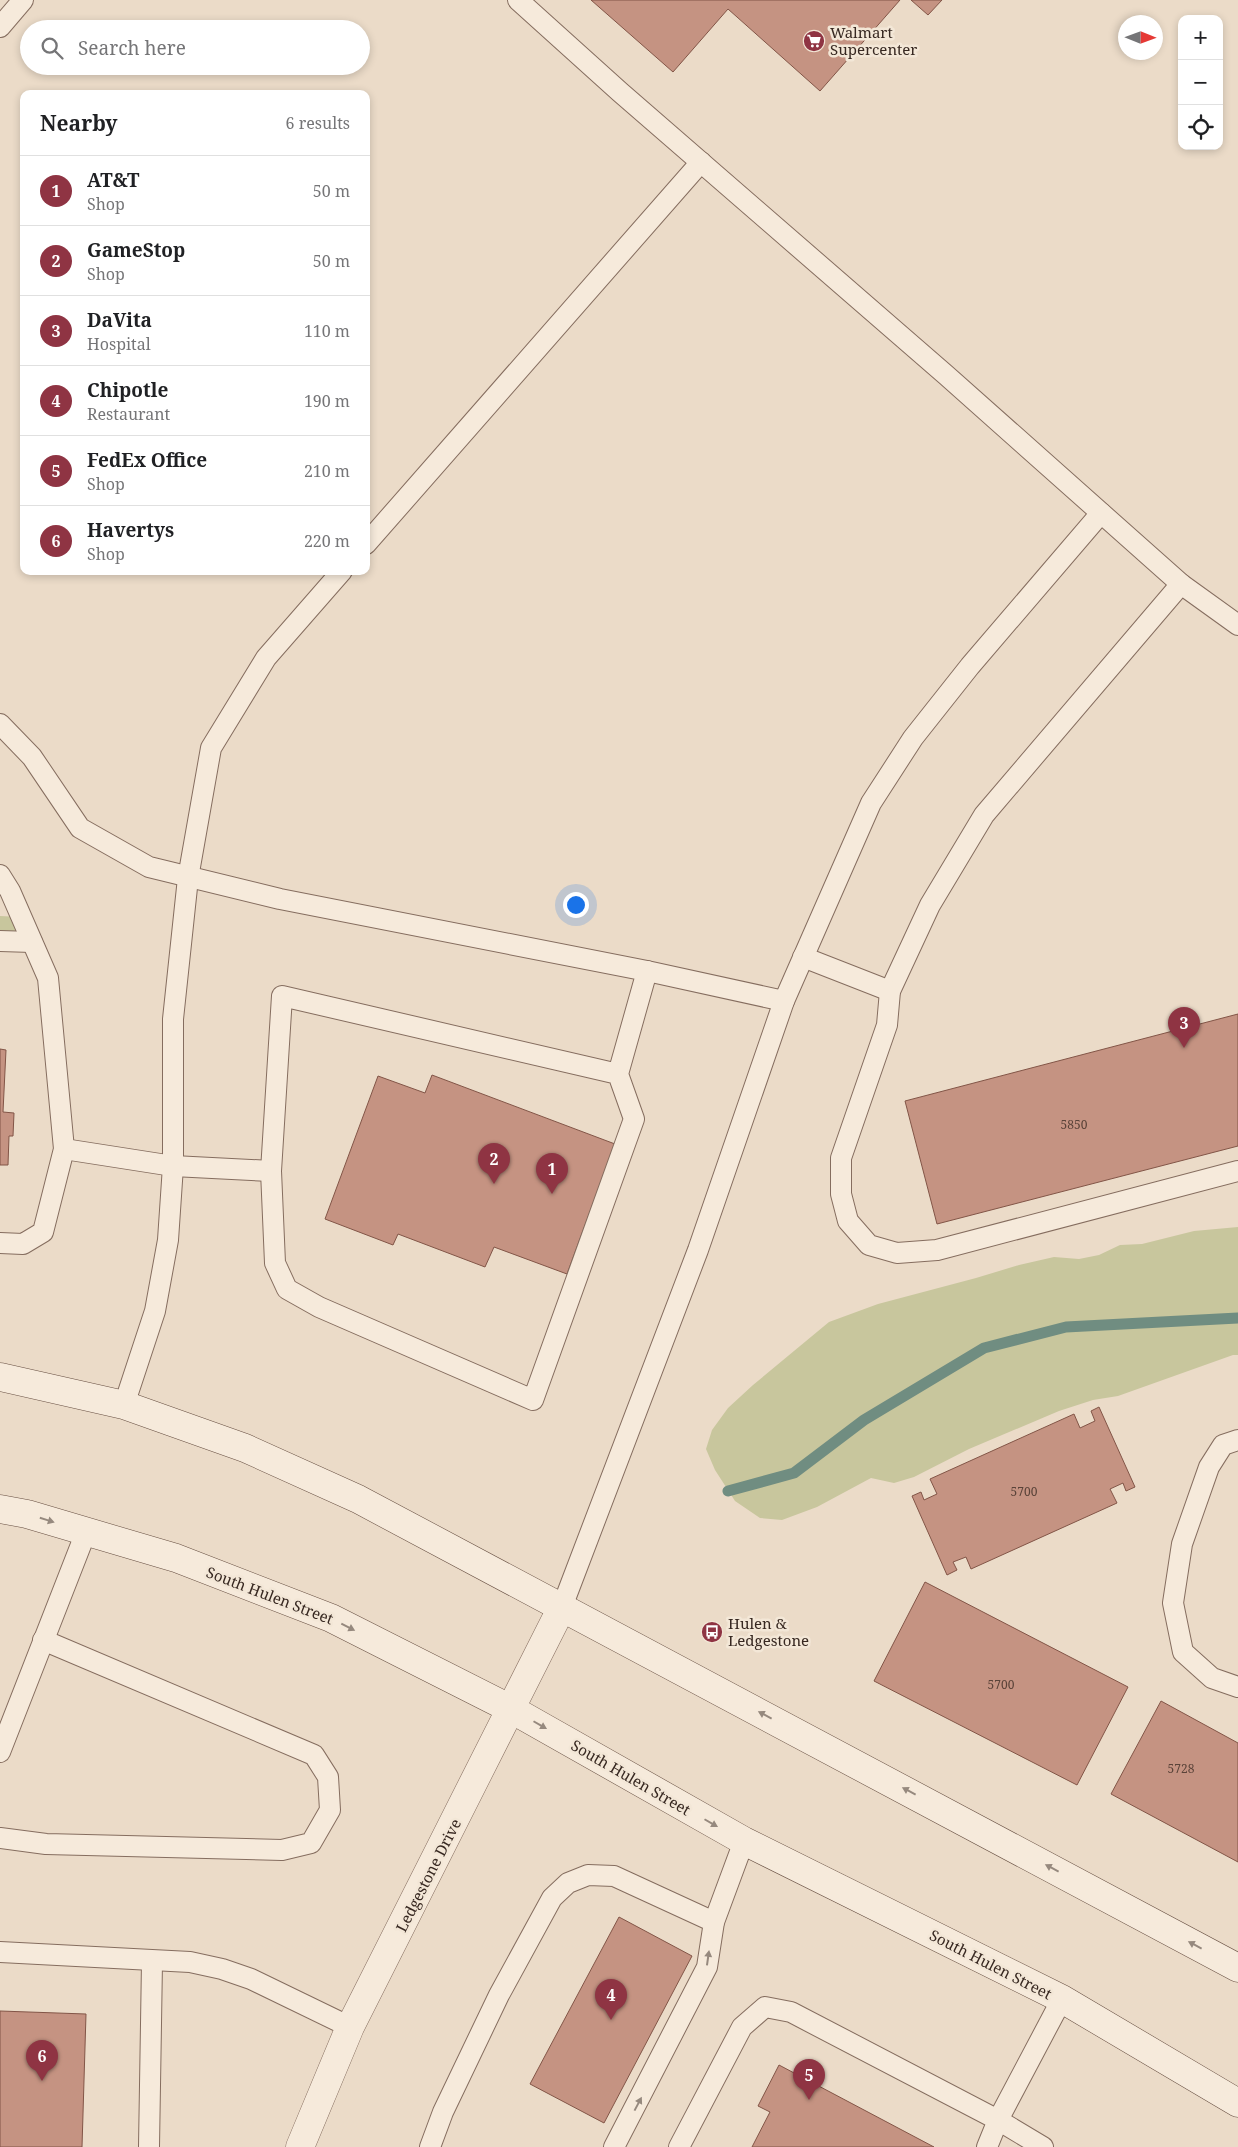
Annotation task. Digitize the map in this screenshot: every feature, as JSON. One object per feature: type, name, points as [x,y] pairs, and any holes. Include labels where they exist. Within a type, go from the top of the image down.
[{"type":"main road","points":[[0,1377],[124,1405],[245,1448],[358,1499],[1238,1968]]},
{"type":"main road","name":"South Hulen Street","points":[[0,1508],[27,1514],[176,1558],[331,1618],[511,1709],[744,1841],[1062,1999],[1238,2103]]},
{"type":"main road","name":"Ledgestone Drive","points":[[300,2147],[350,2028],[562,1607]]},
{"type":"lane","points":[[0,27],[23,0]]},
{"type":"lane","points":[[518,0],[946,375],[1181,584],[1238,625]]},
{"type":"lane","points":[[370,539],[701,162]]},
{"type":"lane","points":[[562,1607],[698,1250],[784,1001],[871,803],[912,738],[970,666],[1101,513]]},
{"type":"lane","points":[[124,1405],[155,1311],[168,1240],[173,1166],[173,1019],[188,878],[211,748],[266,658],[339,575]]},
{"type":"lane","points":[[1181,584],[984,815],[930,905],[890,992],[887,1025],[841,1158],[842,1194],[848,1221],[869,1246],[897,1253],[937,1250],[1238,1170]]},
{"type":"lane","points":[[0,724],[32,757],[80,828],[149,867],[280,899],[647,971],[784,1001]]},
{"type":"lane","points":[[0,875],[10,891],[48,978],[64,1149],[44,1232],[23,1244],[0,1243]]},
{"type":"lane","points":[[0,941],[32,942]]},
{"type":"lane","points":[[803,958],[890,992]]},
{"type":"lane","points":[[618,1074],[282,996],[271,1171],[275,1263],[287,1289],[319,1307],[533,1400],[634,1119],[618,1074],[647,971]]},
{"type":"lane","points":[[64,1149],[173,1166],[271,1171]]},
{"type":"lane","points":[[1238,1440],[1223,1445],[1209,1467],[1182,1544],[1173,1602],[1183,1652],[1212,1678],[1238,1687]]},
{"type":"lane","points":[[0,1752],[86,1532]]},
{"type":"lane","points":[[0,1838],[46,1844],[282,1850],[311,1843],[330,1810],[328,1777],[314,1755],[43,1640]]},
{"type":"lane","points":[[614,2147],[707,1967],[714,1922],[744,1841]]},
{"type":"lane","points":[[430,2147],[443,2112],[499,1995],[552,1898],[568,1883],[588,1875],[614,1876],[714,1922]]},
{"type":"lane","points":[[0,1952],[152,1962],[190,1962],[222,1968],[251,1979],[350,2028]]},
{"type":"lane","points":[[149,2147],[152,1962]]},
{"type":"lane","points":[[987,2147],[998,2120],[1062,1999]]},
{"type":"lane","points":[[679,2147],[742,2027],[765,2007],[791,2012],[998,2120],[1043,2147]]},
{"type":"shaded area","points":[[0,916],[21,917],[32,942],[0,941]]},
{"type":"shaded area","points":[[1238,1227],[1238,1355],[1233,1355],[1118,1396],[1093,1400],[1059,1411],[969,1449],[914,1477],[894,1483],[871,1478],[817,1507],[782,1520],[760,1518],[735,1501],[715,1470],[706,1449],[712,1430],[728,1408],[829,1322],[878,1304],[1019,1265],[1054,1257],[1079,1259],[1099,1255],[1120,1245],[1142,1244],[1194,1231]]},
{"type":"building","name":"Walmart Supercenter","points":[[591,0],[900,0],[820,91],[728,9],[673,72]]},
{"type":"building","name":"Walmart Supercenter","points":[[911,0],[942,0],[928,15]]},
{"type":"building","points":[[1238,1014],[1238,1146],[937,1224],[905,1101]]},
{"type":"building","points":[[0,1049],[6,1050],[3,1112],[14,1113],[13,1136],[9,1136],[8,1165],[0,1165]]},
{"type":"building","points":[[432,1075],[615,1144],[567,1274],[494,1247],[485,1267],[398,1234],[393,1245],[325,1219],[378,1076],[425,1093]]},
{"type":"building","points":[[1099,1407],[1135,1487],[1126,1491],[1123,1483],[1110,1489],[1117,1503],[971,1569],[966,1557],[953,1562],[957,1570],[947,1575],[912,1496],[921,1492],[924,1500],[937,1494],[930,1479],[1074,1414],[1080,1428],[1095,1421],[1091,1411]]},
{"type":"building","points":[[925,1582],[1128,1687],[1077,1785],[874,1681]]},
{"type":"building","points":[[1161,1701],[1238,1743],[1238,1862],[1111,1794]]},
{"type":"building","points":[[619,1917],[692,1956],[604,2123],[530,2084]]},
{"type":"building","points":[[0,2011],[86,2014],[82,2147],[0,2147]]},
{"type":"building","points":[[779,2065],[934,2147],[752,2147],[770,2112],[758,2106]]},
{"type":"waterway","points":[[728,1491],[794,1473],[864,1420],[984,1348],[1066,1327],[1238,1318]]},
{"type":"place","name":"Walmart Supercenter","points":[[814,41]]},
{"type":"place","name":"DaVita","points":[[1184,1048]]},
{"type":"place","name":"GameStop","points":[[494,1184]]},
{"type":"place","name":"AT&T","points":[[552,1194]]},
{"type":"place","name":"Hulen & Ledgestone","points":[[712,1632]]},
{"type":"place","name":"Chipotle","points":[[611,2020]]},
{"type":"place","name":"Havertys","points":[[42,2081]]},
{"type":"place","name":"FedEx Office","points":[[809,2100]]}]
